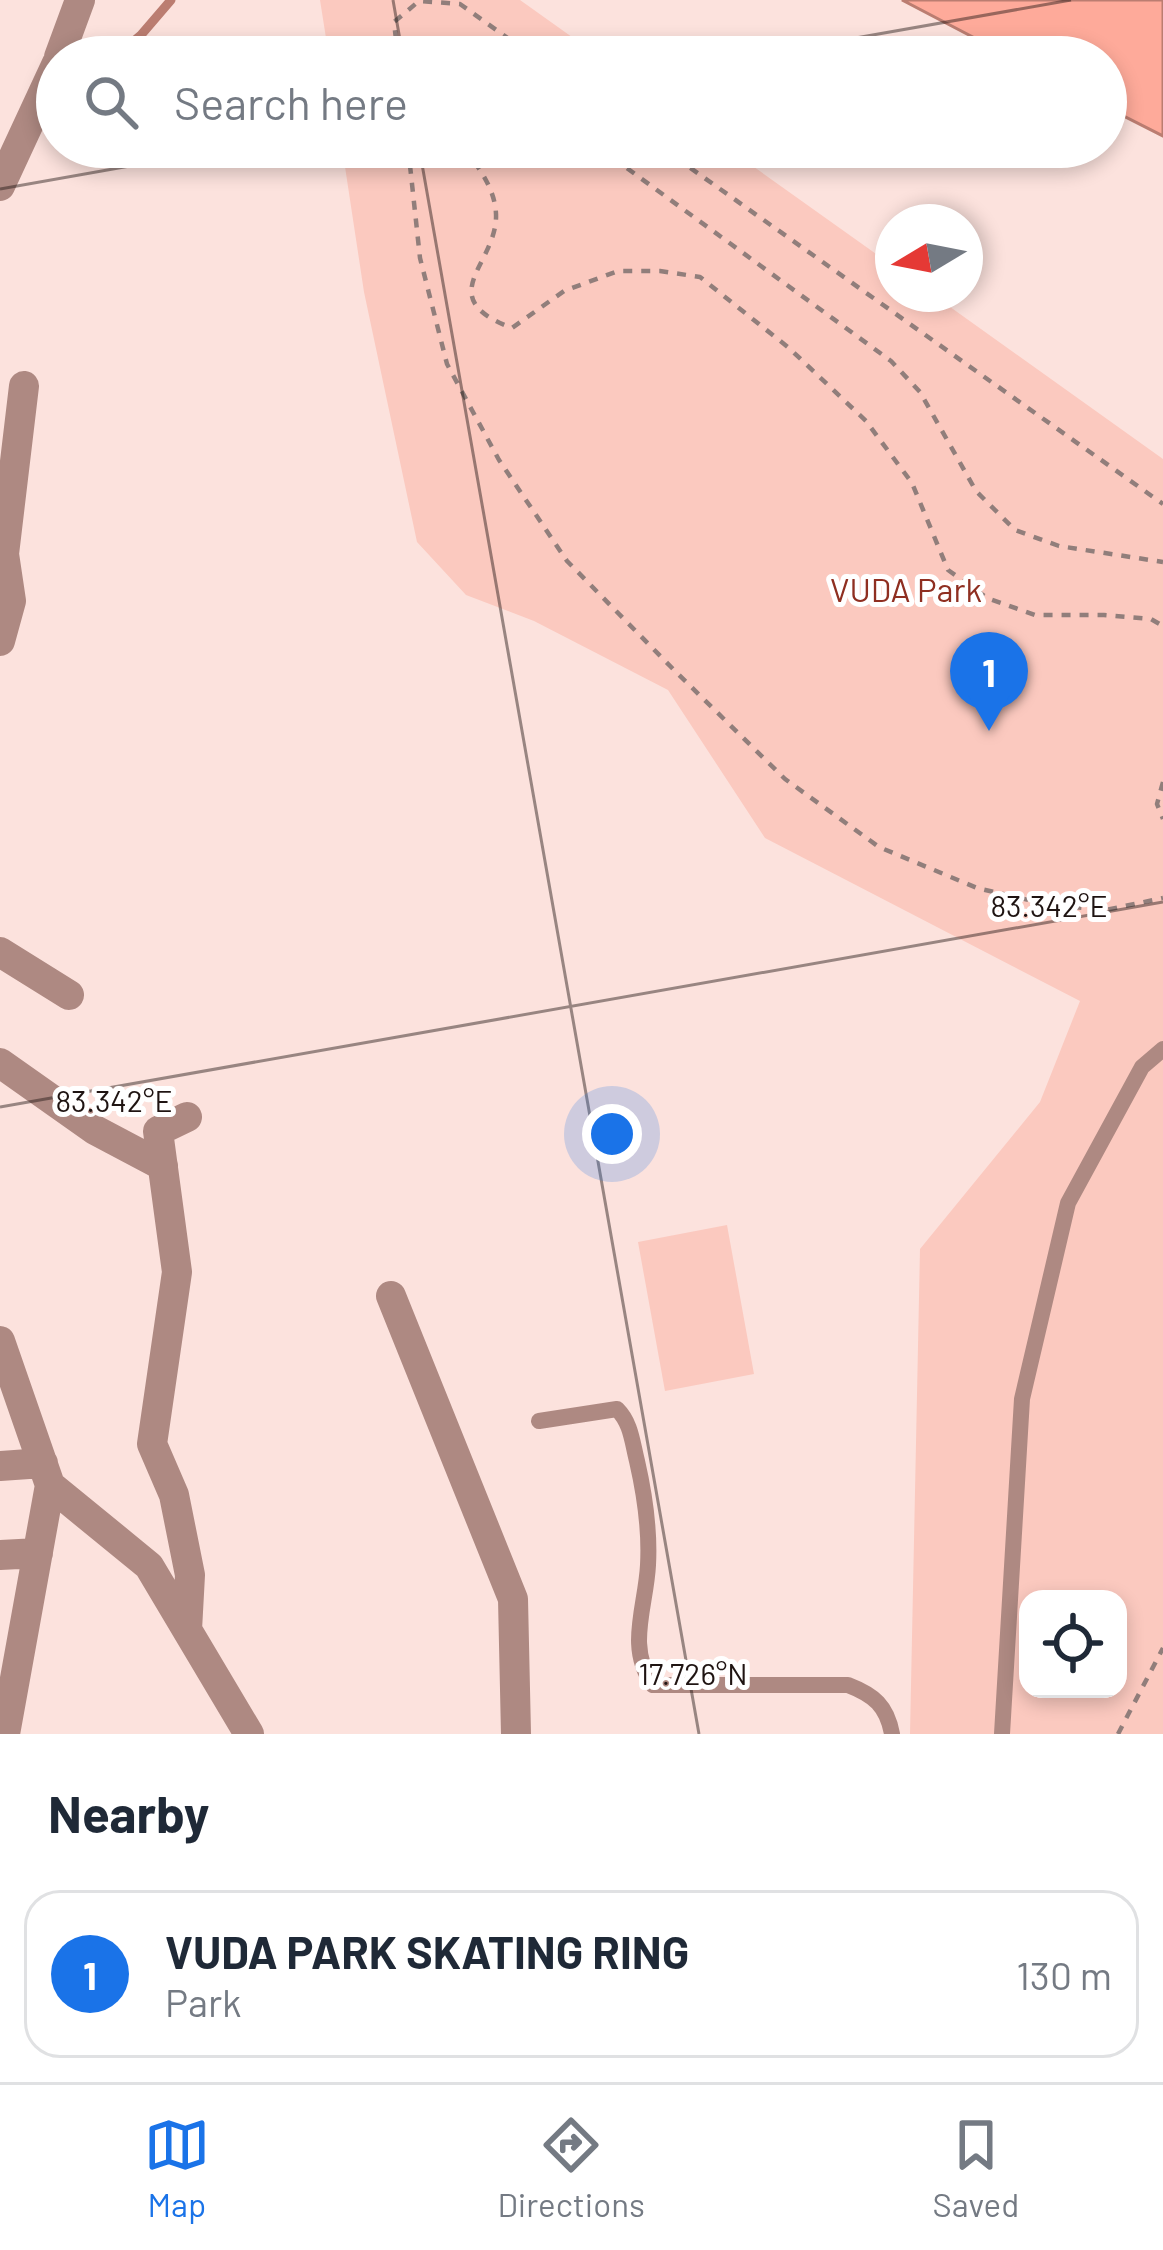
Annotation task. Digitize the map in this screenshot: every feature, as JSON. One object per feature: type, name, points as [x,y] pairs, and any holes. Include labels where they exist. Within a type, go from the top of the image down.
[{"type":"street","points":[[67,36],[80,0]]},
{"type":"street","points":[[0,186],[36,108]]},
{"type":"street","points":[[0,641],[11,601],[2,553],[24,386]]},
{"type":"street","points":[[0,952],[69,995]]},
{"type":"street","points":[[0,1063],[95,1130],[163,1166]]},
{"type":"street","points":[[187,1117],[158,1131],[178,1272],[152,1444],[174,1495],[190,1575],[187,1631]]},
{"type":"street","points":[[391,1296],[513,1599],[516,1734]]},
{"type":"street","points":[[4,1357],[46,1474],[38,1553],[7,1684],[5,1734]]},
{"type":"street","points":[[0,1466],[46,1474],[149,1566],[249,1734]]},
{"type":"street","points":[[0,1555],[38,1553]]},
{"type":"lane","points":[[1003,1734],[1027,1377],[1069,1203],[1142,1067],[1163,1048]]},
{"type":"lane","points":[[538,1421],[617,1409],[628,1420],[648,1510],[648,1568],[637,1644],[652,1685],[848,1685],[869,1693],[889,1714],[892,1734]]},
{"type":"path","points":[[396,36],[394,22],[419,1],[460,4],[505,36]]},
{"type":"path","points":[[410,168],[420,258],[447,364],[499,460],[568,562],[784,779],[879,847],[976,888],[1050,905],[1106,910],[1163,898]]},
{"type":"path","points":[[478,168],[494,193],[497,219],[470,285],[476,307],[489,319],[512,328],[564,291],[618,271],[700,277],[790,348],[866,421],[912,483],[948,570],[987,598],[1035,615],[1151,619],[1163,626]]},
{"type":"path","points":[[627,168],[891,361],[920,392],[976,491],[1015,530],[1059,547],[1163,562]]},
{"type":"path","points":[[691,168],[1163,504]]},
{"type":"path","points":[[1163,782],[1157,803],[1163,818]]},
{"type":"path","points":[[1118,1734],[1163,1648]]},
{"type":"green space","points":[[320,0],[520,0],[571,36],[326,36]]},
{"type":"green space","name":"VUDA Park","points":[[345,168],[755,168],[875,253],[875,312],[957,312],[1163,459],[1163,1734],[910,1734],[920,1249],[1040,1102],[1080,1001],[765,838],[668,690],[534,621],[466,595],[417,542],[364,292]]},
{"type":"green space","points":[[727,1225],[754,1374],[665,1391],[638,1242]]},
{"type":"shaded area","points":[[902,0],[1163,0],[1163,136],[1127,118],[1127,36],[971,36]]},
{"type":"waterway","points":[[140,36],[171,0]]},
{"type":"place","name":"VUDA PARK SKATING RING","points":[[989,731]]}]
